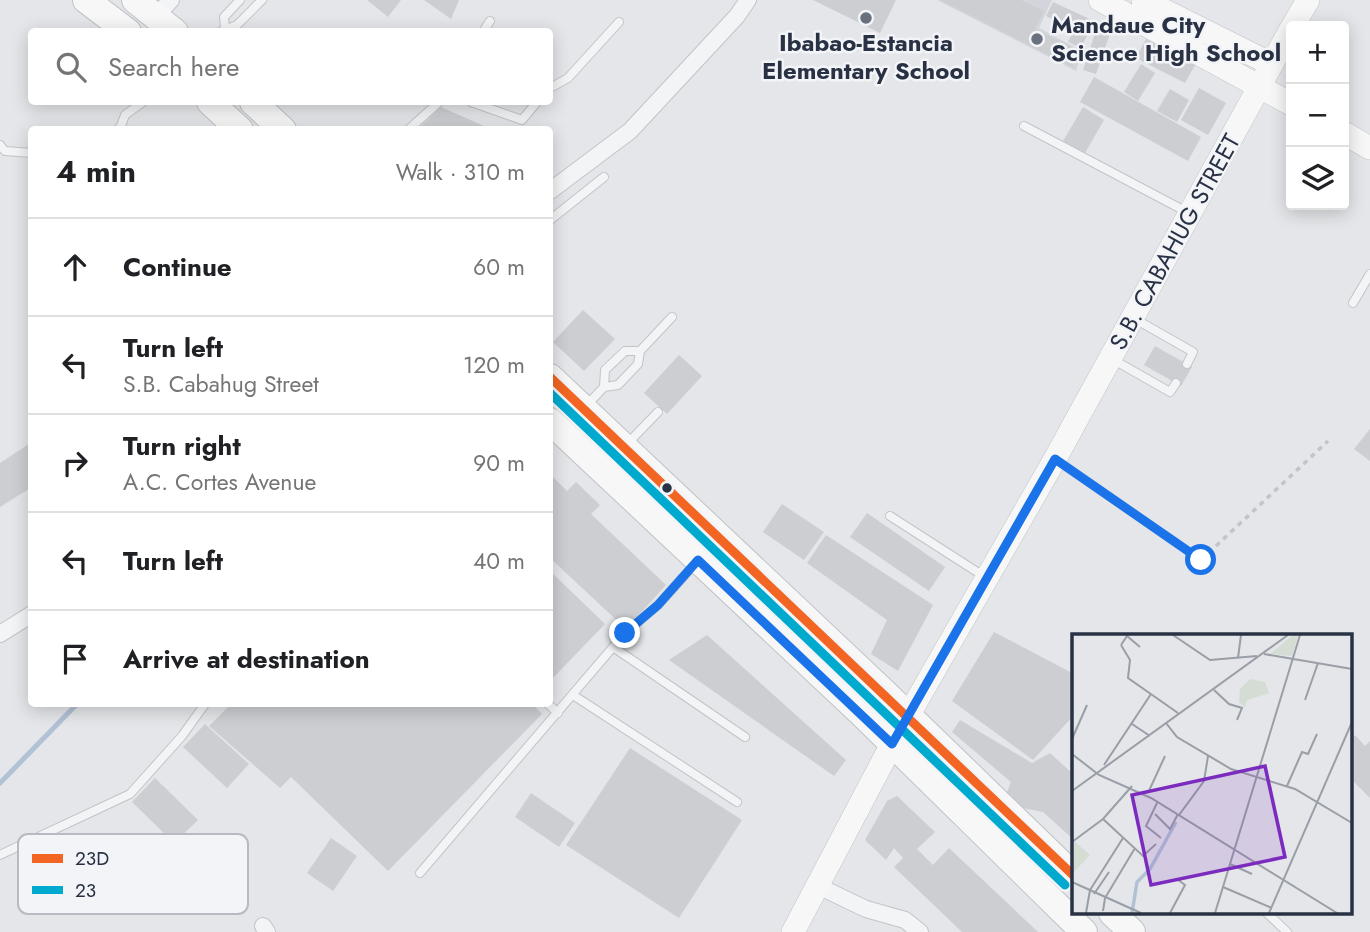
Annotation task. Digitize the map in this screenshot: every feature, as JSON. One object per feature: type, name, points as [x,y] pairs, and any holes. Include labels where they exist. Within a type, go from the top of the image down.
[{"type":"main road","points":[[86,0],[123,28]]},
{"type":"main road","points":[[135,0],[167,16]]},
{"type":"main road","points":[[212,105],[233,126]]},
{"type":"main road","points":[[256,105],[279,126]]},
{"type":"main road","points":[[553,380],[1072,874]]},
{"type":"main road","points":[[553,424],[892,744],[1084,932]]},
{"type":"main road","points":[[689,552],[703,521]]},
{"type":"street","points":[[553,189],[630,131],[737,16],[748,0]]},
{"type":"street","points":[[1100,0],[1286,101]]},
{"type":"street","points":[[1143,0],[1270,64]]},
{"type":"street","name":"S.B. CABAHUG STREET","points":[[1296,21],[1308,0]]},
{"type":"street","name":"S.B. CABAHUG STREET","points":[[793,932],[892,744],[1055,459],[1286,38]]},
{"type":"street","points":[[1349,136],[1370,148]]},
{"type":"street","points":[[0,634],[28,616]]},
{"type":"street","points":[[818,886],[866,909],[905,920],[920,932]]},
{"type":"lane","points":[[223,28],[224,17],[240,0]]},
{"type":"lane","points":[[228,28],[237,24],[256,2]]},
{"type":"lane","points":[[485,28],[489,21]]},
{"type":"lane","points":[[553,86],[568,78],[619,22]]},
{"type":"lane","points":[[119,126],[125,115],[139,105]]},
{"type":"lane","points":[[412,126],[436,105]]},
{"type":"lane","points":[[480,105],[522,120],[534,105]]},
{"type":"lane","points":[[1024,126],[1190,214]]},
{"type":"lane","points":[[0,145],[5,151],[28,153]]},
{"type":"lane","points":[[553,218],[604,177]]},
{"type":"lane","points":[[1353,303],[1370,274]]},
{"type":"lane","points":[[583,409],[604,387],[618,385],[638,364],[640,351],[671,317]]},
{"type":"lane","points":[[1132,317],[1193,352],[1187,364]]},
{"type":"lane","points":[[604,387],[605,370],[625,351],[640,351]]},
{"type":"lane","points":[[1110,358],[1170,392],[1176,383]]},
{"type":"lane","points":[[623,448],[658,412]]},
{"type":"lane","points":[[890,516],[988,578]]},
{"type":"lane","points":[[420,873],[613,647],[658,605],[689,552]]},
{"type":"lane","points":[[613,647],[745,737]]},
{"type":"lane","points":[[573,695],[737,802]]},
{"type":"lane","points":[[45,834],[130,794],[183,736],[203,707]]},
{"type":"lane","points":[[551,707],[558,713]]},
{"type":"lane","points":[[0,855],[18,847]]},
{"type":"lane","points":[[1268,914],[1287,932]]},
{"type":"path","points":[[1055,459],[1201,560],[1328,441]]},
{"type":"shaded area","name":"Mandaue City Science High School","points":[[937,0],[1052,0],[1039,28],[1082,51],[1076,71]]},
{"type":"building","points":[[367,0],[401,0],[388,17]]},
{"type":"building","points":[[424,0],[459,0],[451,19]]},
{"type":"building","name":"Ibabao-Estancia Elementary School","points":[[813,0],[896,0],[880,33]]},
{"type":"building","name":"Mandaue City Science High School","points":[[940,0],[1021,0],[1044,11],[1035,29],[1079,51],[1072,67]]},
{"type":"building","points":[[1053,2],[1094,21],[1081,48],[1068,42],[1074,30],[1046,16]]},
{"type":"building","points":[[1099,21],[1113,25],[1096,74],[1083,70]]},
{"type":"building","points":[[1146,39],[1195,65],[1185,83],[1136,58]]},
{"type":"building","points":[[1141,64],[1155,73],[1138,101],[1124,92]]},
{"type":"building","points":[[1094,77],[1201,137],[1188,161],[1080,102]]},
{"type":"building","points":[[1199,88],[1226,103],[1208,135],[1181,120]]},
{"type":"building","points":[[1170,89],[1189,100],[1177,122],[1157,111]]},
{"type":"building","points":[[441,107],[484,126],[421,126]]},
{"type":"building","points":[[1083,107],[1104,120],[1085,153],[1063,141]]},
{"type":"building","points":[[583,310],[615,339],[584,371],[553,342]]},
{"type":"building","points":[[1155,346],[1192,367],[1181,386],[1144,365]]},
{"type":"building","points":[[679,355],[702,376],[667,414],[644,393]]},
{"type":"building","points":[[1370,429],[1370,461],[1354,449]]},
{"type":"building","points":[[28,445],[28,490],[0,507],[0,463]]},
{"type":"building","points":[[553,477],[567,491],[576,482],[600,505],[591,514],[666,585],[626,629],[553,561]]},
{"type":"building","points":[[782,504],[824,532],[804,560],[763,532]]},
{"type":"building","points":[[867,513],[945,567],[929,591],[850,537]]},
{"type":"building","points":[[826,535],[933,605],[898,671],[871,654],[887,620],[807,563]]},
{"type":"building","points":[[553,574],[605,624],[553,678]]},
{"type":"building","points":[[994,632],[1072,673],[1072,717],[1033,760],[952,701]]},
{"type":"building","points":[[707,635],[846,760],[834,776],[669,660]]},
{"type":"building","points":[[228,707],[535,707],[542,714],[388,871],[291,777],[280,788],[209,726]]},
{"type":"building","points":[[960,720],[1032,763],[1050,753],[1072,773],[1072,838],[1043,812],[1023,808],[1006,795],[1011,782],[952,732]]},
{"type":"building","points":[[205,724],[249,764],[227,788],[183,747]]},
{"type":"building","points":[[1355,735],[1365,746],[1370,741],[1370,798],[1352,780],[1352,739]]},
{"type":"building","points":[[630,748],[742,820],[679,918],[566,845]]},
{"type":"building","points":[[155,778],[198,820],[183,834],[165,834],[132,802]]},
{"type":"building","points":[[531,793],[575,823],[559,847],[515,817]]},
{"type":"building","points":[[897,796],[935,832],[917,849],[933,865],[949,848],[1038,932],[962,932],[894,867],[903,858],[894,848],[886,860],[865,840],[887,801]]},
{"type":"building","points":[[331,838],[357,856],[333,891],[307,873]]},
{"type":"waterway","points":[[0,783],[74,707]]},
{"type":"transit line","name":"23D","points":[[553,380],[1072,874]]},
{"type":"transit line","name":"23","points":[[553,396],[1065,885]]},
{"type":"place","name":"Ibabao-Estancia Elementary School","points":[[866,18]]},
{"type":"place","name":"Mandaue City Science High School","points":[[1037,39]]},
{"type":"route","points":[[625,633],[658,605],[698,560],[892,744],[1055,459],[1201,560]]}]
